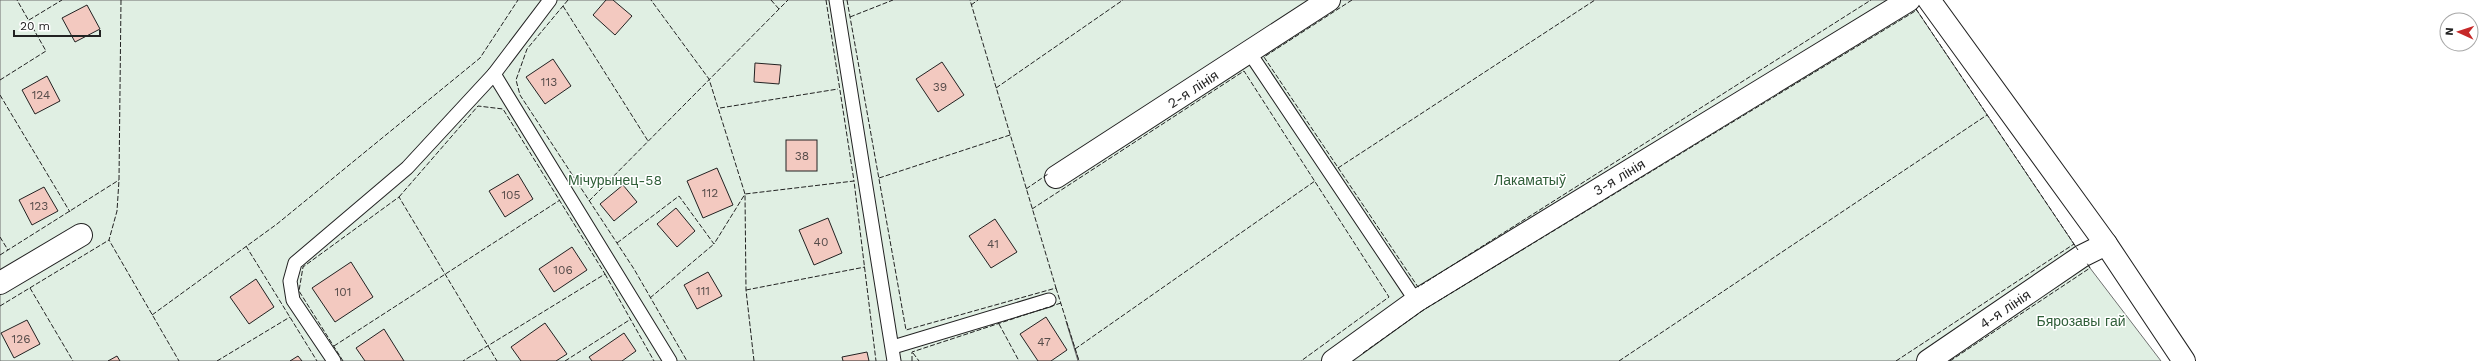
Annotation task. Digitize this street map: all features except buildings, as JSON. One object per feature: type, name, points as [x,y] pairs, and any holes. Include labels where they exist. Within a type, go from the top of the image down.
[{"type":"street","name":"2-я лінія","points":[[1056,177],[1329,0]]},
{"type":"street","name":"3-я лінія","points":[[1333,361],[1416,301],[1908,0]]},
{"type":"street","points":[[1929,0],[2106,244],[2184,361]]},
{"type":"street","points":[[0,283],[81,235]]},
{"type":"street","name":"4-я лінія","points":[[1928,361],[2082,256],[2106,244]]},
{"type":"lane","points":[[334,361],[293,300],[290,282],[295,263],[407,168],[494,74],[550,0]]},
{"type":"lane","points":[[836,0],[893,347],[894,361]]},
{"type":"lane","points":[[1248,52],[1416,301]]},
{"type":"lane","points":[[494,74],[670,361]]},
{"type":"lane","points":[[893,347],[1049,300]]},
{"type":"green space","points":[[0,0],[1910,0],[2090,268],[2161,361],[1079,361],[1066,321],[1078,361],[0,361]]},
{"type":"fence","points":[[0,80],[46,51],[17,0]]},
{"type":"fence","points":[[29,20],[62,0]]},
{"type":"fence","points":[[121,0],[119,180],[117,211],[109,240],[179,361]]},
{"type":"fence","points":[[152,315],[277,224],[480,58],[518,0]]},
{"type":"fence","points":[[568,0],[527,49],[516,80],[520,95],[634,269],[687,361]]},
{"type":"fence","points":[[617,243],[679,196],[714,244],[745,194],[709,79],[651,0]]},
{"type":"fence","points":[[771,0],[779,9]]},
{"type":"fence","points":[[589,201],[788,0]]},
{"type":"fence","points":[[826,0],[854,181]]},
{"type":"fence","points":[[847,0],[906,330],[1056,288],[970,0]]},
{"type":"fence","points":[[850,17],[893,0]]},
{"type":"fence","points":[[971,5],[978,0]]},
{"type":"fence","points":[[996,88],[1123,0]]},
{"type":"fence","points":[[1352,0],[1264,57],[1418,287],[1871,0]]},
{"type":"fence","points":[[1338,168],[1595,0]]},
{"type":"fence","points":[[563,6],[648,141]]},
{"type":"fence","points":[[1916,9],[2078,250]]},
{"type":"fence","points":[[1363,353],[1425,309],[1917,10]]},
{"type":"fence","points":[[1032,209],[1244,71],[1389,297],[1301,361]]},
{"type":"fence","points":[[720,108],[838,89]]},
{"type":"fence","points":[[0,95],[70,212]]},
{"type":"fence","points":[[399,197],[478,106],[503,109],[605,274],[463,361]]},
{"type":"fence","points":[[1619,361],[1987,115]]},
{"type":"fence","points":[[879,178],[1010,135]]},
{"type":"fence","points":[[1026,189],[1048,174]]},
{"type":"fence","points":[[0,255],[119,180]]},
{"type":"fence","points":[[754,361],[746,290],[745,194],[854,181],[876,361]]},
{"type":"fence","points":[[1075,349],[1315,181]]},
{"type":"fence","points":[[343,361],[299,291],[303,267],[399,197],[497,361]]},
{"type":"fence","points":[[334,346],[560,200]]},
{"type":"fence","points":[[0,237],[8,250]]},
{"type":"fence","points":[[0,306],[109,240]]},
{"type":"fence","points":[[650,298],[714,244]]},
{"type":"fence","points":[[1896,361],[2074,244]]},
{"type":"fence","points":[[246,246],[317,361]]},
{"type":"fence","points":[[1950,361],[2090,268],[2087,263]]},
{"type":"fence","points":[[746,290],[865,267]]},
{"type":"fence","points":[[605,274],[654,361]]},
{"type":"fence","points":[[30,288],[73,361]]},
{"type":"fence","points":[[1056,288],[1079,361]]},
{"type":"fence","points":[[912,361],[912,352],[1061,303]]},
{"type":"fence","points":[[217,361],[290,317]]},
{"type":"fence","points":[[565,361],[631,319]]},
{"type":"fence","points":[[999,324],[1019,361]]},
{"type":"fence","points":[[913,353],[919,361]]},
{"type":"park label","name":"Мічурынец-58","points":[[615,180]]},
{"type":"park label","name":"Лакаматыў","points":[[1530,180]]},
{"type":"park label","name":"Бярозавы гай","points":[[2081,321]]}]
